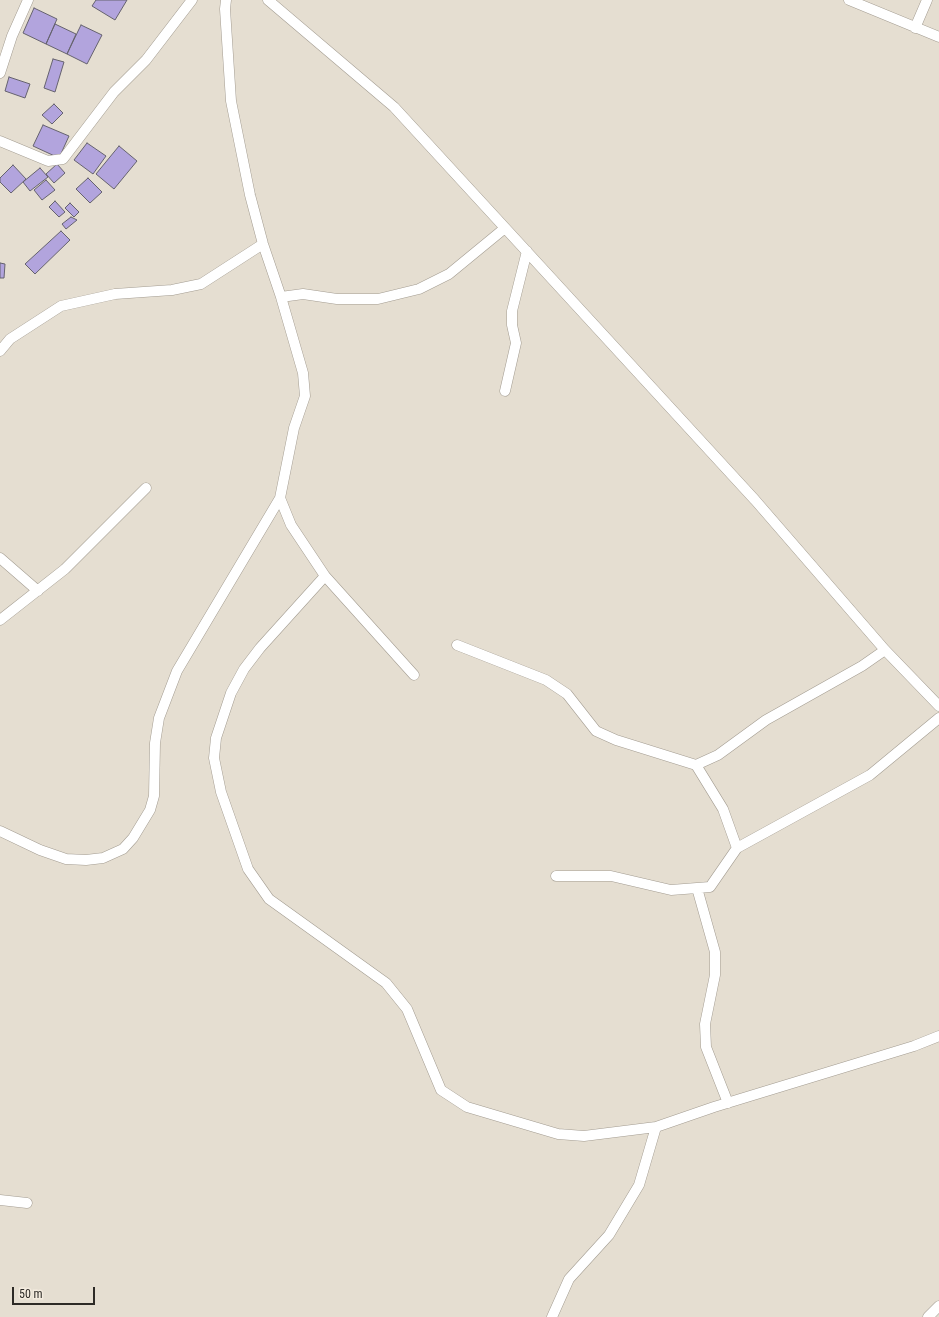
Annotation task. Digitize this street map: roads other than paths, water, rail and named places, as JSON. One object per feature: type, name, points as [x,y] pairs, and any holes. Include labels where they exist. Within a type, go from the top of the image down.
[{"type":"street","points":[[0,73],[12,36],[28,0]]},
{"type":"street","points":[[0,140],[48,160],[63,159],[114,92],[146,60],[192,0]]},
{"type":"street","points":[[0,831],[40,850],[66,859],[86,860],[103,858],[123,849],[134,838],[150,810],[154,796],[155,743],[159,718],[177,671],[280,498],[294,428],[305,396],[303,373],[281,297],[263,244],[250,195],[231,100],[224,9],[226,0]]},
{"type":"street","points":[[268,0],[394,107],[755,500],[885,650],[939,706]]},
{"type":"street","points":[[849,0],[939,38]]},
{"type":"street","points":[[915,28],[927,0]]},
{"type":"street","points":[[281,297],[303,294],[337,299],[378,298],[419,289],[449,274],[505,228]]},
{"type":"street","points":[[0,351],[10,339],[61,306],[116,294],[172,290],[201,284],[263,244]]},
{"type":"street","points":[[505,391],[516,343],[512,325],[512,311],[527,252]]},
{"type":"street","points":[[0,620],[65,569],[146,488]]},
{"type":"street","points":[[280,498],[291,524],[325,576],[414,675]]},
{"type":"street","points":[[0,558],[38,591]]},
{"type":"street","points":[[325,576],[285,618],[244,669],[231,693],[216,738],[214,758],[221,792],[248,869],[269,899],[386,983],[407,1010],[441,1090],[466,1107],[558,1134],[584,1136],[656,1127],[728,1103],[914,1046],[939,1036]]},
{"type":"street","points":[[457,645],[546,680],[566,694],[596,731],[616,740],[696,765],[723,809],[737,848]]},
{"type":"street","points":[[696,765],[718,755],[766,720],[862,666],[885,650]]},
{"type":"street","points":[[556,876],[612,876],[671,890],[710,887],[737,848],[870,775],[939,718]]},
{"type":"street","points":[[696,888],[715,952],[715,975],[705,1024],[706,1047],[728,1103]]},
{"type":"street","points":[[552,1317],[569,1279],[609,1235],[639,1185],[656,1127]]},
{"type":"street","points":[[0,1200],[27,1203]]},
{"type":"street","points":[[928,1317],[939,1306]]}]
